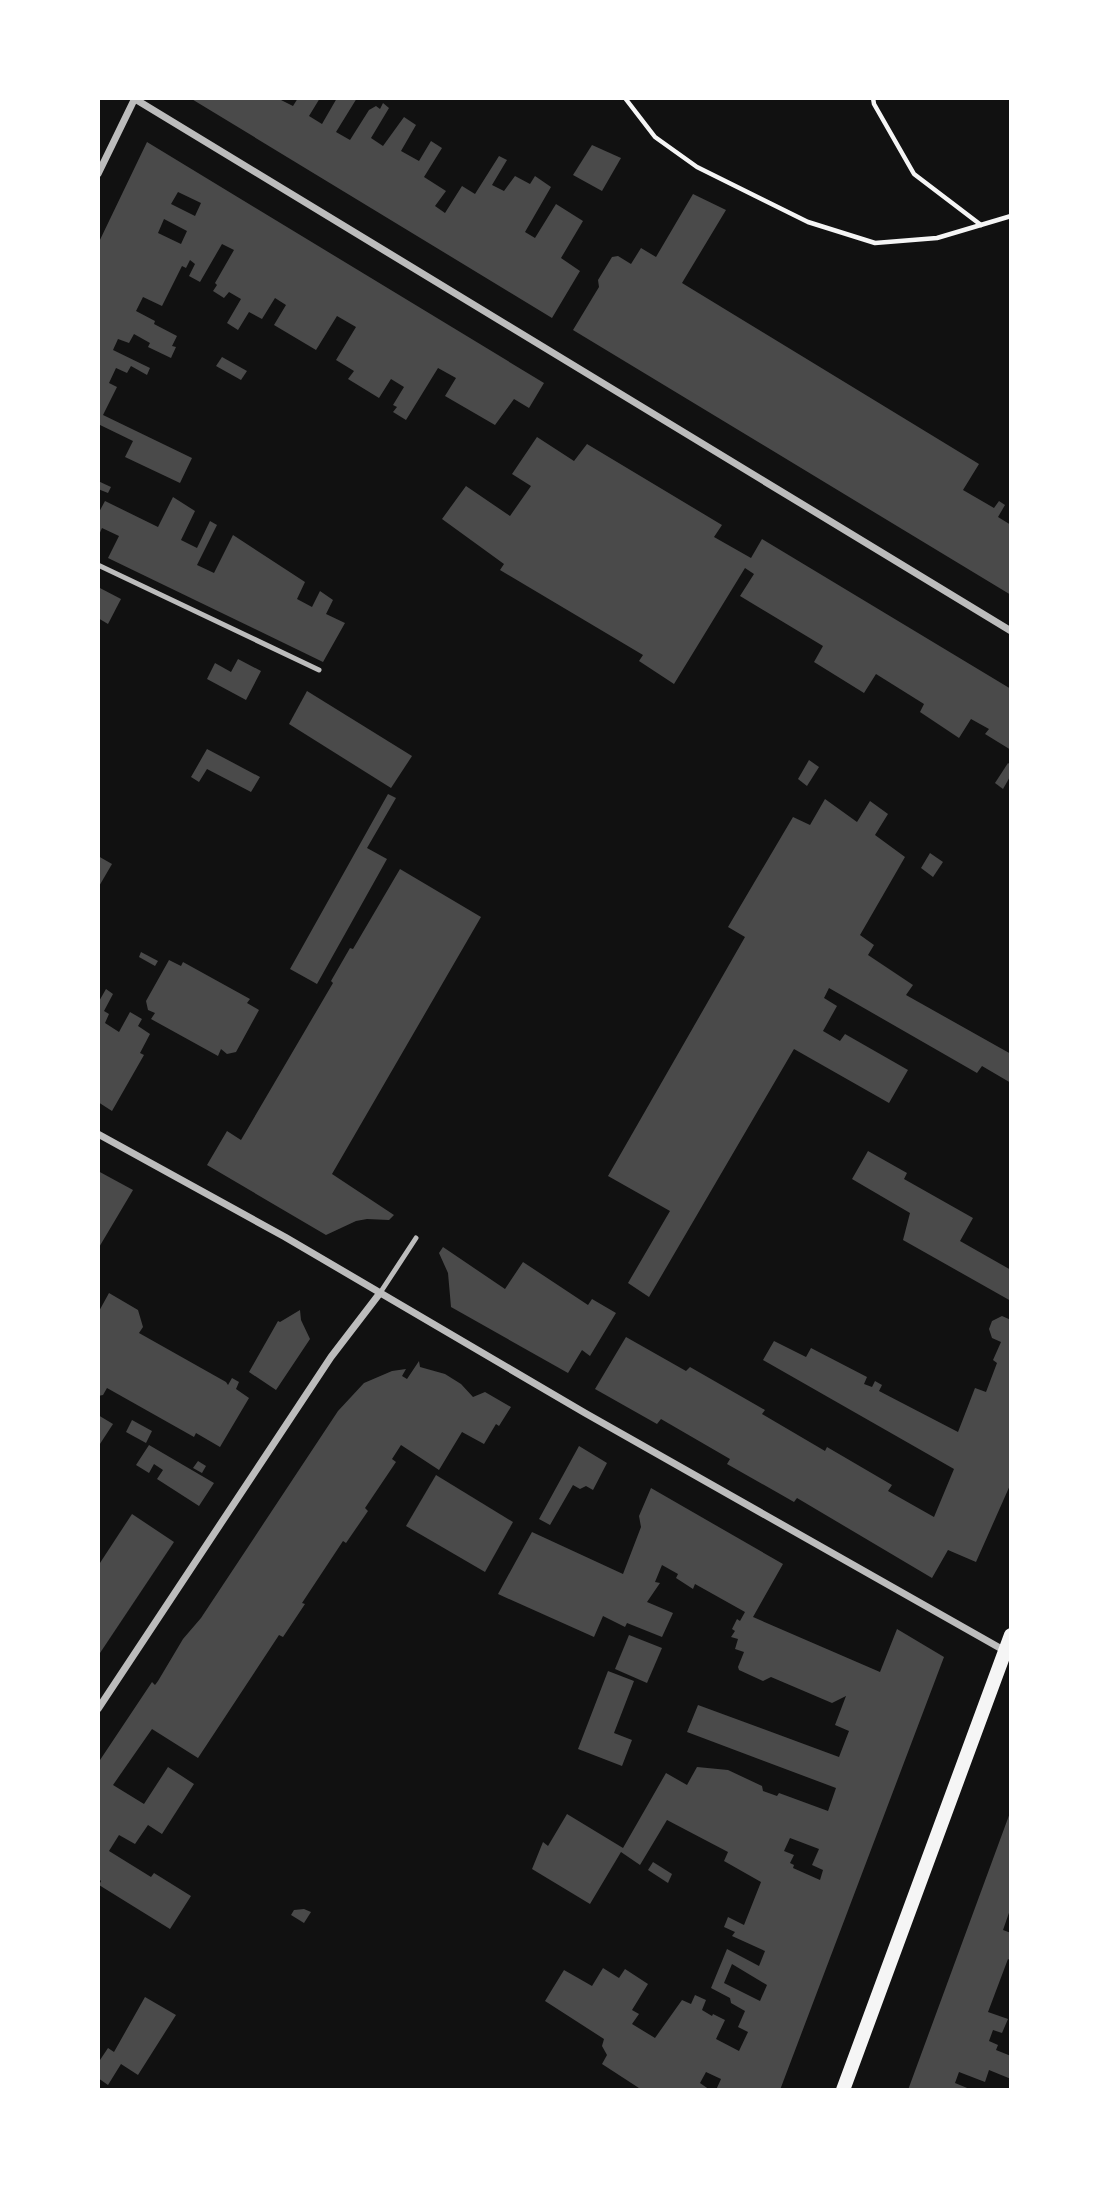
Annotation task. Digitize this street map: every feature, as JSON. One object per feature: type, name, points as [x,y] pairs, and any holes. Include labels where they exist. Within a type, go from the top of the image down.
[{"type":"main road","points":[[844,2090],[1008,1652],[1011,1635]]},
{"type":"street","points":[[98,174],[135,99],[1011,631]]},
{"type":"street","points":[[98,1135],[1008,1652]]},
{"type":"street","points":[[98,1709],[331,1357],[380,1293]]},
{"type":"lane","points":[[98,565],[319,670]]},
{"type":"lane","points":[[380,1293],[416,1238]]},
{"type":"path","points":[[625,98],[655,137],[697,167],[808,222],[875,243],[937,238],[1011,216]]},
{"type":"path","points":[[873,98],[914,174],[981,225]]},
{"type":"building","points":[[190,98],[282,98],[281,100],[293,106],[298,98],[320,98],[309,116],[322,124],[337,98],[357,98],[336,132],[350,140],[369,110],[376,106],[380,109],[383,103],[389,108],[371,138],[383,146],[404,117],[416,125],[401,151],[419,161],[431,141],[442,148],[424,177],[446,191],[435,206],[445,213],[462,186],[475,194],[499,156],[507,160],[492,185],[504,191],[515,176],[530,184],[535,176],[551,187],[525,232],[535,238],[556,204],[583,221],[561,258],[580,271],[552,318]]},
{"type":"building","points":[[147,142],[544,383],[529,408],[514,399],[495,425],[445,396],[456,378],[438,368],[406,420],[393,412],[397,407],[393,405],[404,387],[391,379],[379,398],[348,379],[354,371],[336,360],[356,327],[337,316],[316,350],[274,325],[286,305],[275,298],[262,319],[249,312],[238,330],[227,323],[241,299],[229,292],[224,298],[213,291],[234,250],[222,244],[200,282],[189,276],[195,264],[190,260],[186,268],[182,266],[162,306],[143,297],[136,311],[177,336],[172,346],[176,347],[171,358],[148,347],[150,343],[134,334],[129,343],[118,339],[113,350],[150,368],[147,375],[131,366],[127,373],[116,368],[109,383],[117,387],[103,415],[192,458],[180,483],[125,457],[133,441],[98,424],[98,244]],"holes":[[[178,192],[201,203],[195,216],[171,204]],[[164,219],[187,231],[181,244],[158,233]]]},
{"type":"building","points":[[592,145],[621,158],[602,191],[573,175]]},
{"type":"building","points":[[693,194],[726,210],[682,283],[979,464],[963,490],[994,508],[999,501],[1005,505],[998,517],[1011,525],[1011,595],[573,330],[599,287],[598,280],[612,257],[618,256],[631,264],[641,248],[656,257]]},
{"type":"building","points":[[222,357],[247,371],[241,380],[216,366]]},
{"type":"building","points":[[537,437],[574,461],[587,444],[722,525],[714,537],[751,558],[762,539],[1011,689],[1011,750],[985,734],[989,729],[971,719],[959,738],[920,712],[924,704],[876,674],[864,693],[814,662],[823,646],[740,596],[754,574],[745,568],[674,684],[639,661],[643,655],[500,570],[504,564],[442,519],[466,486],[510,516],[531,486],[512,474]]},
{"type":"building","points":[[98,481],[111,487],[108,493],[98,489]]},
{"type":"building","points":[[173,497],[195,511],[181,540],[197,548],[210,521],[217,525],[197,565],[214,573],[233,535],[305,582],[297,599],[312,607],[320,591],[333,600],[326,614],[345,623],[323,662],[108,558],[119,536],[102,528],[98,537],[98,514],[105,501],[158,527]]},
{"type":"building","points":[[98,587],[121,599],[108,624],[98,618]]},
{"type":"building","points":[[238,659],[261,671],[246,700],[207,679],[215,663],[231,672]]},
{"type":"building","points":[[307,691],[412,756],[391,788],[289,724]]},
{"type":"building","points":[[207,749],[260,777],[251,792],[207,769],[199,782],[191,777]]},
{"type":"building","points":[[809,760],[819,767],[807,786],[798,779]]},
{"type":"building","points":[[1008,763],[1011,765],[1011,775],[1003,789],[995,783]]},
{"type":"building","points":[[388,794],[396,798],[367,848],[387,859],[317,984],[290,969]]},
{"type":"building","points":[[825,799],[857,822],[870,801],[888,814],[875,835],[905,857],[860,935],[874,945],[868,955],[913,985],[906,995],[1011,1054],[1011,1083],[982,1066],[977,1073],[829,988],[824,998],[837,1006],[823,1031],[840,1041],[845,1034],[908,1070],[889,1103],[794,1049],[649,1297],[628,1283],[670,1211],[608,1176],[745,937],[728,927],[793,817],[810,825]]},
{"type":"building","points":[[930,853],[943,862],[933,877],[921,868]]},
{"type":"building","points":[[98,856],[112,864],[98,888]]},
{"type":"building","points":[[400,869],[481,917],[332,1174],[394,1215],[389,1220],[356,1221],[326,1235],[207,1165],[227,1131],[241,1140],[333,983],[331,981],[350,948],[353,949]]},
{"type":"building","points":[[141,952],[158,961],[155,966],[139,957]]},
{"type":"building","points":[[169,960],[181,966],[183,962],[250,999],[247,1003],[259,1010],[236,1052],[227,1054],[221,1049],[218,1056],[151,1019],[155,1013],[148,1010],[146,1001]]},
{"type":"building","points":[[106,989],[113,994],[104,1011],[109,1014],[105,1023],[119,1032],[130,1012],[142,1019],[138,1026],[150,1034],[140,1053],[144,1055],[112,1111],[98,1102],[98,1003]]},
{"type":"building","points":[[868,1151],[907,1173],[904,1179],[973,1218],[960,1241],[1011,1270],[1011,1301],[903,1240],[910,1213],[852,1179]]},
{"type":"building","points":[[98,1171],[133,1190],[98,1249]]},
{"type":"building","points":[[443,1247],[505,1289],[523,1262],[588,1305],[592,1299],[616,1313],[590,1356],[582,1350],[568,1373],[451,1307],[448,1273],[439,1253]]},
{"type":"building","points":[[109,1293],[138,1310],[143,1327],[139,1333],[228,1385],[232,1378],[239,1382],[236,1389],[249,1398],[220,1447],[196,1433],[194,1437],[107,1388],[103,1395],[98,1396],[98,1313]]},
{"type":"building","points":[[300,1310],[301,1320],[310,1339],[276,1390],[249,1372],[278,1321]]},
{"type":"building","points":[[1002,1316],[1011,1320],[1011,1483],[976,1562],[948,1550],[932,1578],[797,1498],[794,1502],[727,1464],[730,1459],[661,1419],[657,1424],[595,1389],[626,1337],[686,1371],[690,1367],[765,1410],[762,1414],[825,1451],[827,1447],[892,1485],[888,1491],[934,1517],[954,1469],[763,1360],[774,1341],[806,1357],[811,1348],[867,1377],[864,1384],[872,1387],[875,1381],[882,1385],[879,1391],[958,1432],[975,1388],[986,1392],[997,1363],[993,1360],[1001,1342],[992,1338],[989,1329],[992,1321]]},
{"type":"building","points":[[419,1361],[420,1367],[445,1374],[461,1384],[473,1397],[485,1392],[511,1407],[499,1426],[496,1424],[484,1444],[462,1432],[439,1470],[401,1445],[392,1459],[396,1462],[365,1508],[368,1511],[346,1543],[343,1541],[283,1637],[279,1635],[198,1758],[152,1729],[113,1785],[144,1804],[168,1767],[194,1784],[162,1834],[148,1825],[135,1844],[119,1835],[109,1851],[151,1877],[154,1873],[191,1896],[170,1929],[99,1885],[98,1763],[152,1682],[155,1685],[183,1639],[201,1618],[338,1411],[364,1383],[392,1371],[406,1369],[402,1376],[407,1379]]},
{"type":"building","points":[[98,1415],[113,1424],[98,1447]]},
{"type":"building","points":[[132,1420],[152,1431],[146,1443],[126,1432]]},
{"type":"building","points":[[149,1445],[214,1483],[199,1506],[157,1479],[163,1470],[154,1464],[149,1473],[136,1465]]},
{"type":"building","points":[[579,1446],[607,1463],[593,1490],[586,1486],[580,1489],[573,1485],[550,1525],[539,1519]]},
{"type":"building","points":[[198,1461],[206,1466],[202,1473],[193,1468]]},
{"type":"building","points":[[436,1475],[513,1522],[485,1572],[406,1526]]},
{"type":"building","points":[[651,1488],[783,1564],[753,1617],[880,1672],[897,1629],[944,1657],[780,2090],[716,2090],[721,2079],[706,2072],[700,2083],[710,2090],[642,2090],[602,2064],[607,2055],[602,2046],[604,2039],[545,2001],[564,1970],[592,1986],[603,1968],[619,1978],[625,1969],[648,1984],[632,2010],[639,2014],[632,2024],[655,2038],[682,2000],[691,2004],[695,1995],[706,2000],[702,2010],[725,2020],[716,2039],[739,2051],[748,2032],[738,2027],[745,2011],[731,2003],[730,1998],[711,1988],[727,1949],[759,1966],[765,1951],[732,1936],[735,1932],[724,1927],[728,1917],[744,1925],[761,1882],[724,1861],[728,1852],[667,1820],[640,1865],[621,1852],[590,1904],[532,1869],[543,1842],[548,1846],[567,1814],[623,1848],[666,1773],[687,1785],[697,1767],[728,1770],[762,1786],[763,1791],[777,1796],[779,1793],[828,1811],[836,1788],[687,1732],[698,1705],[839,1757],[849,1731],[835,1725],[846,1696],[832,1703],[771,1677],[763,1681],[739,1670],[744,1652],[735,1649],[738,1639],[731,1637],[737,1619],[740,1621],[745,1612],[695,1584],[693,1589],[676,1578],[678,1574],[662,1565],[655,1582],[660,1583],[647,1602],[673,1613],[662,1637],[627,1623],[625,1627],[603,1616],[594,1637],[498,1594],[532,1532],[623,1574],[641,1527],[639,1516]],"holes":[[[790,1838],[819,1849],[812,1865],[823,1870],[820,1880],[793,1868],[794,1865],[790,1863],[794,1855],[784,1851]],[[732,1964],[767,1985],[760,2001],[724,1983]]]},
{"type":"building","points":[[132,1514],[174,1542],[98,1656],[98,1566]]},
{"type":"building","points":[[629,1635],[662,1648],[647,1683],[615,1669]]},
{"type":"building","points":[[608,1671],[634,1681],[614,1733],[632,1740],[622,1766],[578,1749]]},
{"type":"building","points":[[1011,1810],[1011,1907],[1003,1930],[1011,1933],[1011,1961],[1008,1959],[988,2012],[1008,2019],[1002,2033],[993,2030],[989,2041],[998,2045],[996,2050],[1011,2056],[1011,2079],[989,2070],[985,2082],[959,2072],[955,2083],[972,2090],[908,2090]]},
{"type":"building","points":[[653,1862],[672,1874],[668,1883],[648,1870]]},
{"type":"building","points":[[304,1909],[311,1912],[304,1923],[291,1915],[294,1910]]},
{"type":"building","points":[[145,1997],[176,2015],[138,2075],[121,2064],[108,2085],[98,2078],[98,2063],[108,2048],[114,2052]]}]
